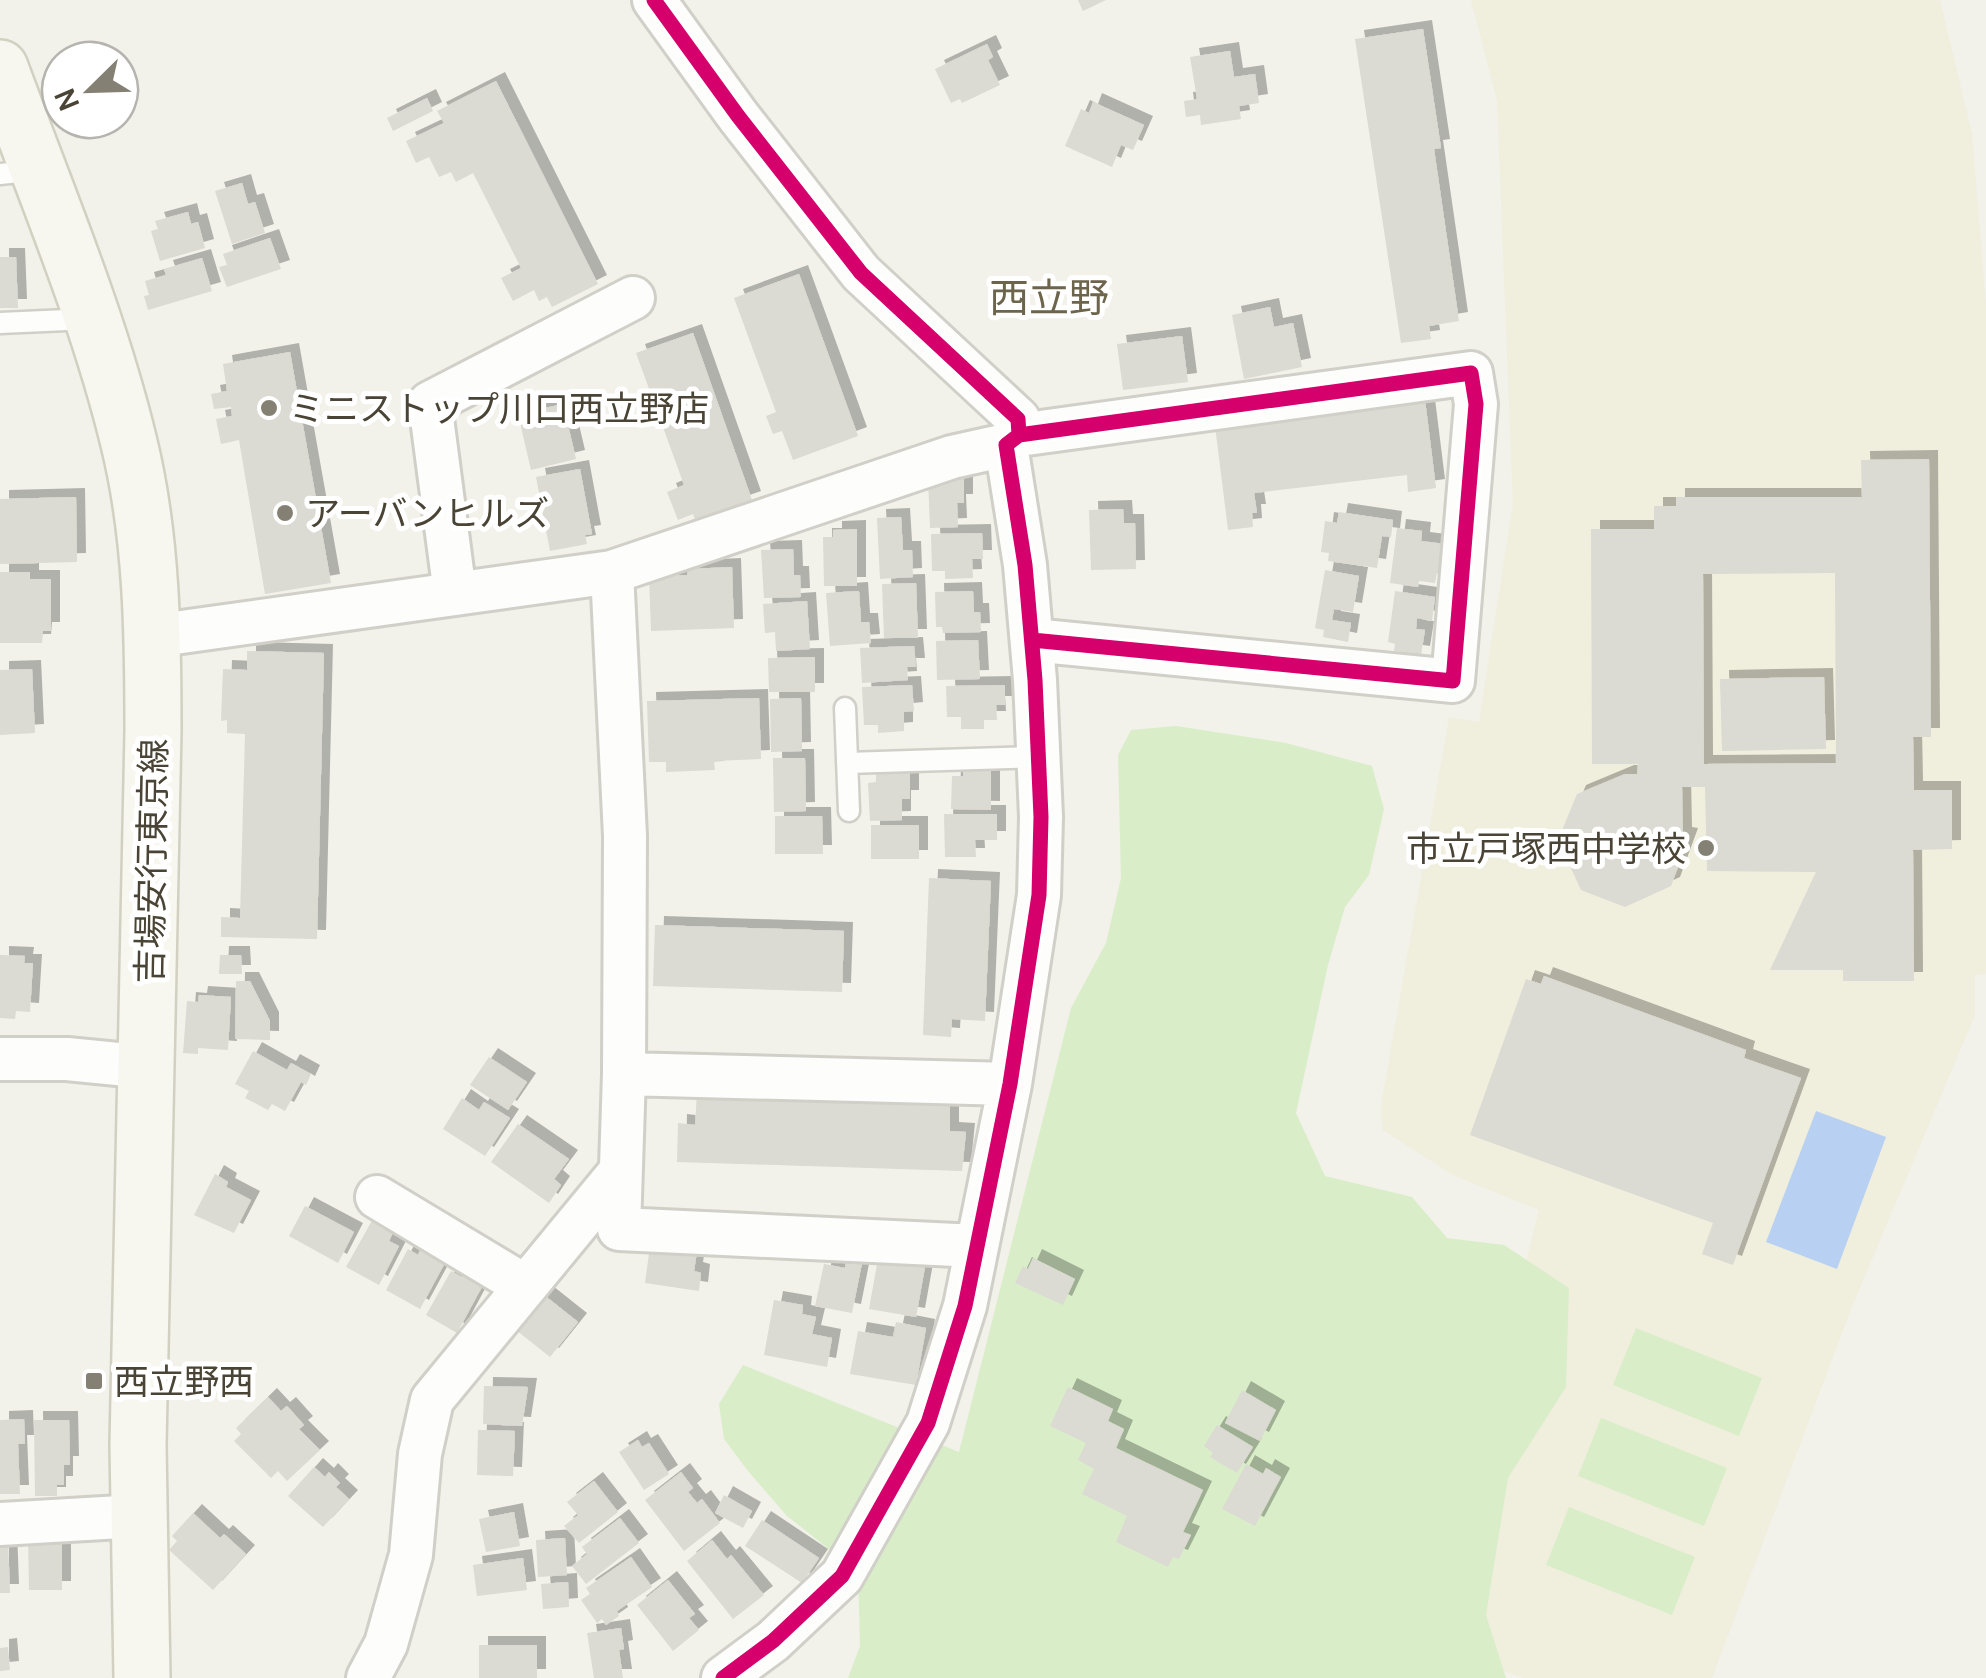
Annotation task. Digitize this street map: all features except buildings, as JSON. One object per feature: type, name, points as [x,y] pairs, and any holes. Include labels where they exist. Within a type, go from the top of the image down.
[{"type":"main road","name":"吉場安行東京線","points":[[0,68],[19,172],[91,319],[129,443],[145,537],[153,636],[138,1516],[142,1678]]},
{"type":"street","points":[[654,0],[738,116],[862,274],[1018,419],[1012,440],[1032,640],[1038,757],[1040,896],[1010,1084],[966,1306],[928,1423],[842,1576],[773,1641],[723,1678]]},
{"type":"street","points":[[455,594],[430,404],[633,298]]},
{"type":"street","points":[[153,636],[612,572],[952,456],[1012,440],[1471,373],[1476,404],[1453,681],[1032,640]]},
{"type":"street","points":[[612,572],[625,836],[620,1229],[977,1246]]},
{"type":"street","points":[[0,1059],[148,1067]]},
{"type":"street","points":[[624,1074],[1010,1084]]},
{"type":"street","points":[[368,1678],[386,1644],[411,1554],[420,1454],[432,1400],[618,1173]]},
{"type":"street","points":[[377,1197],[525,1286]]},
{"type":"street","points":[[0,1524],[138,1516]]},
{"type":"lane","points":[[0,323],[91,319]]},
{"type":"lane","points":[[845,708],[849,811]]},
{"type":"lane","points":[[847,763],[1038,757]]},
{"type":"shaded area","name":"市立戸塚西中学校","points":[[1471,0],[1940,0],[1972,134],[1986,306],[1986,974],[1975,975],[1975,1015],[1851,1309],[1712,1678],[1524,1678],[1430,1646],[1539,1210],[1453,1175],[1383,1130],[1381,1106],[1449,718],[1479,722],[1513,504],[1497,100]]},
{"type":"green space","points":[[1176,726],[1286,743],[1372,766],[1384,809],[1369,875],[1345,907],[1328,965],[1296,1113],[1325,1176],[1412,1197],[1447,1238],[1504,1245],[1569,1288],[1566,1387],[1508,1478],[1486,1615],[1506,1678],[848,1678],[860,1646],[858,1572],[787,1516],[724,1439],[719,1404],[743,1365],[959,1452],[1071,1008],[1106,943],[1121,878],[1118,755],[1131,730]]},
{"type":"green space","points":[[1636,1328],[1762,1378],[1739,1436],[1613,1385]]},
{"type":"green space","points":[[1601,1418],[1727,1468],[1704,1526],[1578,1476]]},
{"type":"green space","points":[[1569,1507],[1695,1557],[1672,1615],[1546,1565]]},
{"type":"water","points":[[1816,1111],[1886,1137],[1837,1269],[1766,1242]]},
{"type":"cycle path","points":[[654,0],[738,116],[861,273],[1018,419],[1019,435],[1006,445],[1025,565],[1041,817],[1039,895],[1010,1084],[965,1306],[928,1423],[842,1576],[773,1641],[723,1678]]},
{"type":"cycle path","points":[[1019,435],[1471,373],[1476,404],[1453,681],[1032,640]]},
{"type":"place","name":"ミニストップ川口西立野店","points":[[269,408]]},
{"type":"place","name":"アーバンヒルズ","points":[[285,513]]},
{"type":"place","name":"市立戸塚西中学校","points":[[1706,848]]},
{"type":"place","name":"西立野西","points":[[94,1381]]},
{"type":"district","name":"西立野","points":[[1049,296]]}]
